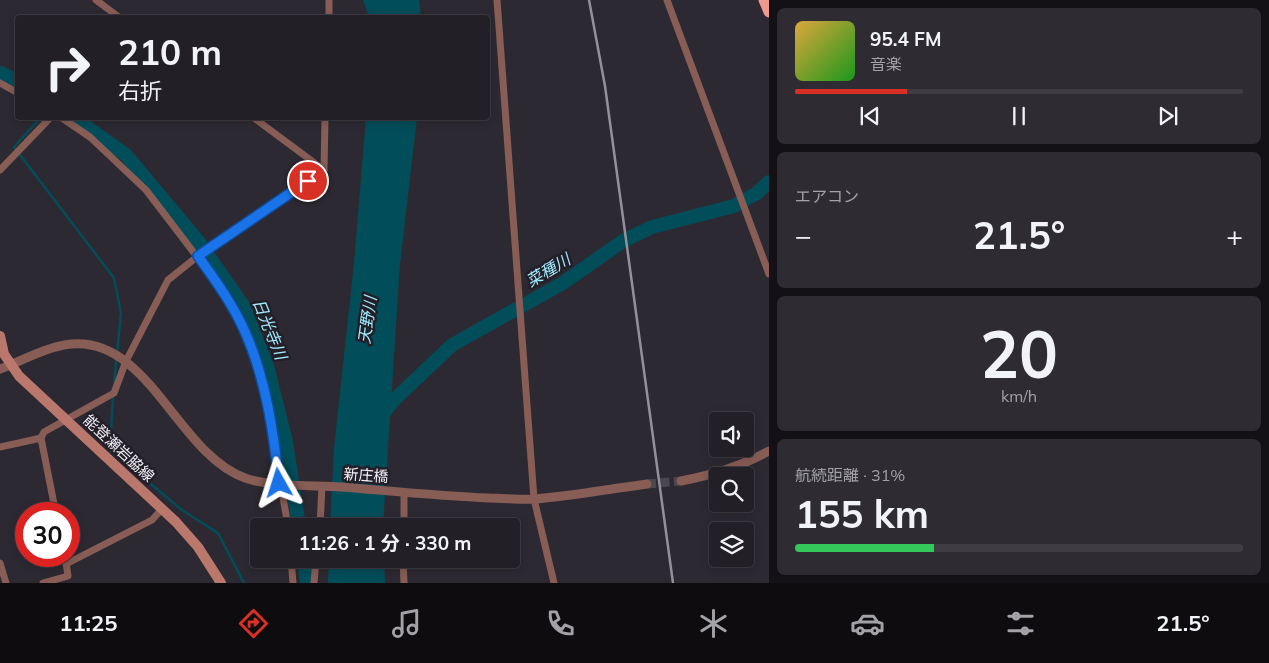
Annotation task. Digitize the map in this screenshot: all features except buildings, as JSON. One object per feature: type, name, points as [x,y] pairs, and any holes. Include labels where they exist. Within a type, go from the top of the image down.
[{"type":"highway","points":[[764,0],[769,12]]},
{"type":"main road","name":"能登瀬岩脇線","points":[[0,336],[4,354],[10,366],[162,509],[198,547],[218,582]]},
{"type":"street","points":[[96,0],[116,15]]},
{"type":"street","points":[[329,0],[329,15]]},
{"type":"street","points":[[497,0],[519,297],[519,321],[534,499],[554,583]]},
{"type":"street","points":[[667,0],[736,190],[769,274]]},
{"type":"street","points":[[0,83],[15,90]]},
{"type":"street","points":[[0,170],[48,120]]},
{"type":"street","points":[[65,120],[90,138],[146,190],[199,256],[224,292],[246,335],[264,389],[283,483],[287,518]]},
{"type":"street","points":[[257,120],[324,170]]},
{"type":"street","points":[[324,170],[325,120]]},
{"type":"street","points":[[54,502],[41,438],[44,432],[68,421],[114,393],[126,361],[168,280],[213,246],[324,170]]},
{"type":"street","name":"新庄橋","points":[[0,369],[40,351],[72,344],[89,345],[109,351],[126,361],[144,378],[207,454],[224,467],[245,478],[283,483],[462,497],[534,499],[647,484]]},
{"type":"street","points":[[0,447],[41,438]]},
{"type":"street","points":[[681,481],[713,475],[744,464],[769,451]]},
{"type":"street","points":[[320,518],[322,486]]},
{"type":"street","points":[[400,492],[403,518]]},
{"type":"street","points":[[80,553],[152,520],[162,509]]},
{"type":"street","points":[[0,563],[6,583]]},
{"type":"street","points":[[292,568],[293,583]]},
{"type":"street","points":[[314,583],[315,568]]},
{"type":"street","points":[[403,568],[404,583]]},
{"type":"street","points":[[44,583],[69,579]]},
{"type":"water","points":[[363,0],[419,0],[421,15],[368,15]]},
{"type":"water","name":"天野川","points":[[366,120],[417,120],[400,264],[384,518],[330,518],[334,448],[354,263]]},
{"type":"water","points":[[329,568],[384,568],[385,583],[328,583]]},
{"type":"waterway","name":"日光寺川","points":[[0,73],[15,80]]},
{"type":"waterway","points":[[38,120],[14,147],[114,278],[121,313],[114,384]]},
{"type":"waterway","name":"日光寺川","points":[[77,120],[126,155],[198,241],[244,307],[267,366],[286,442],[298,518]]},
{"type":"waterway","name":"菜種川","points":[[380,417],[395,399],[452,345],[563,283],[623,241],[652,227],[734,206],[757,193],[769,182]]},
{"type":"waterway","points":[[113,395],[110,450],[182,510],[218,533],[244,583]]},
{"type":"waterway","name":"日光寺川","points":[[305,568],[307,583]]},
{"type":"tunnel","points":[[647,484],[681,481]]},
{"type":"railway","points":[[589,0],[605,86],[673,583]]},
{"type":"route","points":[[279,483],[276,448],[264,389],[246,335],[224,292],[198,256],[308,181]]}]
